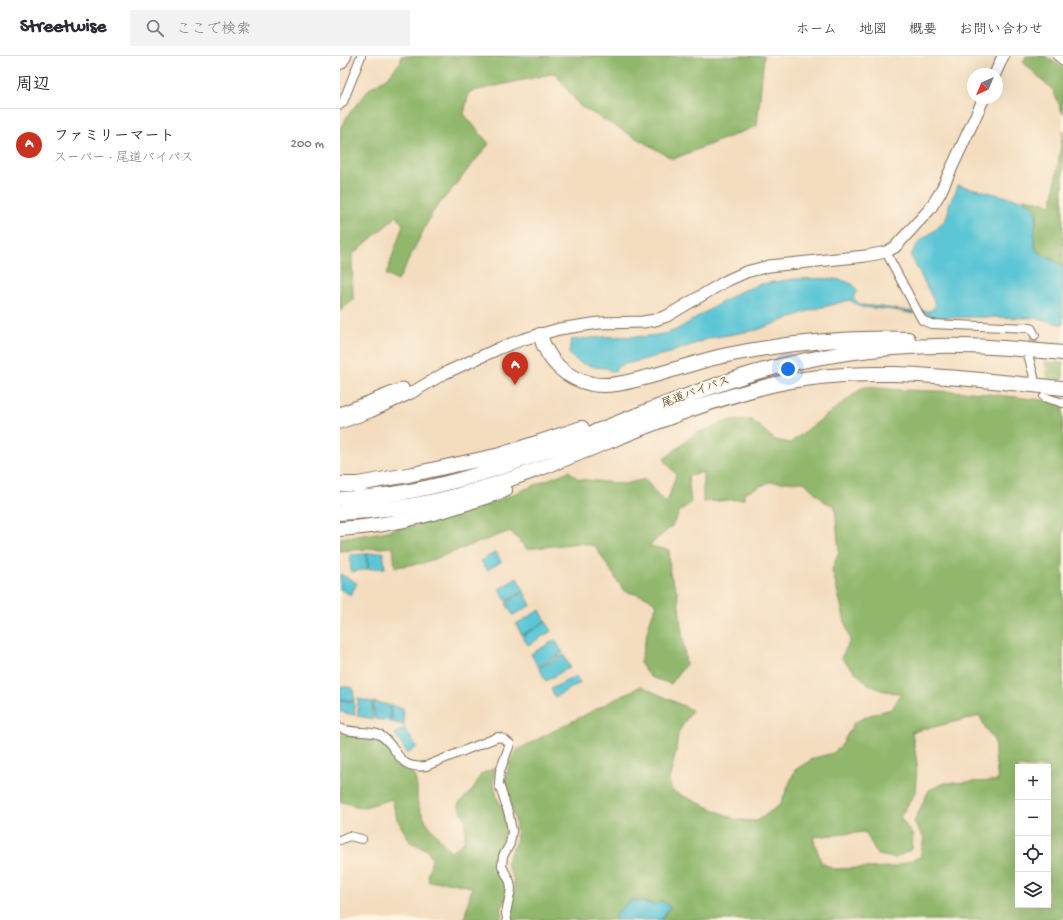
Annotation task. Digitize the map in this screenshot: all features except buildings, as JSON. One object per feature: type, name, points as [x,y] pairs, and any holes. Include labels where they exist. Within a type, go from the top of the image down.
[{"type":"highway","points":[[340,62],[344,56]]},
{"type":"highway","points":[[540,335],[544,348],[550,359],[558,368],[580,380],[605,386],[650,376],[726,355],[812,342],[863,339],[938,339],[1063,349]]},
{"type":"highway","name":"尾道バイパス","points":[[340,499],[355,499],[394,494],[472,476],[548,451],[668,402],[744,376],[780,366],[856,352],[936,346],[980,347],[1063,353]]},
{"type":"highway","points":[[340,484],[358,484],[413,474],[500,455],[589,426],[710,379],[749,367],[816,354],[856,352]]},
{"type":"highway","name":"尾道バイパス","points":[[340,513],[400,507],[472,492],[549,465],[716,401],[775,384],[809,378],[844,374],[895,374],[1063,388]]},
{"type":"highway","points":[[340,529],[360,528],[400,521],[455,508],[508,490],[659,422]]},
{"type":"street","points":[[340,105],[343,102],[361,56]]},
{"type":"street","points":[[998,68],[1003,56]]},
{"type":"street","points":[[1057,56],[1063,61]]},
{"type":"street","points":[[340,413],[445,373],[521,340],[559,329],[599,323],[643,322],[655,320],[666,316],[726,281],[746,272],[769,266],[866,256],[886,252],[895,247],[917,223],[940,193],[981,104]]},
{"type":"street","points":[[886,252],[922,320],[931,324],[1031,328],[1035,335]]},
{"type":"street","points":[[1030,358],[1034,377]]},
{"type":"street","points":[[340,423],[370,412],[411,393],[445,373]]},
{"type":"street","points":[[1044,397],[1063,403]]},
{"type":"street","points":[[340,728],[360,733],[378,734],[388,741],[402,761],[416,767],[426,766],[498,737],[504,739],[510,744],[500,771],[498,784],[509,815],[512,831],[510,844],[503,856],[502,866],[510,882],[511,888],[506,913],[507,920]]},
{"type":"street","points":[[340,840],[349,836],[362,839]]},
{"type":"green space","points":[[401,56],[764,56],[757,126],[673,159],[580,106],[555,73],[469,92],[464,114],[489,144],[432,213],[398,281],[386,275],[403,225],[397,216],[352,255],[353,300],[340,311],[340,128],[351,111],[370,88],[388,77],[401,61]]},
{"type":"green space","points":[[1026,56],[1045,56],[1063,68],[1063,114],[1053,90],[1023,62]]},
{"type":"green space","points":[[1063,131],[1063,266],[1038,252],[1034,244],[1037,215],[1024,198],[1052,205]]},
{"type":"green space","points":[[1045,362],[1063,363],[1063,379],[1048,378]]},
{"type":"green space","points":[[864,387],[901,390],[971,392],[1042,400],[1063,404],[1063,920],[661,920],[670,907],[632,900],[615,914],[616,920],[510,920],[510,905],[515,892],[513,877],[506,863],[517,839],[515,820],[505,783],[509,763],[517,750],[641,686],[692,710],[678,733],[676,751],[669,780],[672,791],[737,820],[757,821],[780,805],[795,770],[814,758],[833,753],[841,746],[854,723],[870,715],[892,709],[901,694],[881,690],[868,684],[841,658],[850,641],[832,570],[839,552],[835,506],[825,502],[804,482],[770,482],[744,493],[744,499],[703,502],[703,472],[688,476],[691,502],[680,511],[672,526],[649,546],[669,550],[670,574],[677,591],[686,664],[671,684],[650,677],[640,663],[650,620],[657,605],[647,597],[624,591],[595,546],[579,543],[527,549],[510,531],[423,563],[395,567],[393,547],[340,551],[340,538],[391,530],[458,514],[499,500],[569,471],[578,479],[625,484],[645,479],[658,496],[667,502],[676,475],[664,459],[695,434],[728,421],[752,420],[775,440],[790,443]],"holes":[[[980,716],[995,742],[998,781],[945,783],[929,790],[914,822],[924,838],[920,857],[893,867],[833,869],[821,862],[813,837],[865,832],[878,855],[895,858],[912,849],[913,836],[900,817],[915,793],[917,764],[912,732]]]},
{"type":"green space","points":[[340,734],[370,736],[377,739],[384,745],[401,767],[413,774],[416,782],[417,800],[423,817],[451,852],[464,842],[466,821],[458,804],[473,790],[481,774],[495,768],[493,781],[497,798],[505,813],[506,830],[495,856],[497,872],[509,885],[509,894],[501,908],[501,920],[464,920],[472,887],[447,882],[429,882],[428,876],[432,859],[428,850],[410,842],[397,819],[392,799],[361,808],[340,801]]},
{"type":"water","points":[[958,185],[1025,201],[1032,205],[1036,217],[1034,239],[1038,252],[1063,266],[1063,325],[1038,318],[936,318],[922,313],[921,311],[930,311],[936,305],[911,256],[913,250],[921,240],[941,225],[945,220],[950,202]]},
{"type":"water","points":[[824,278],[846,281],[855,287],[857,292],[853,298],[861,305],[913,312],[914,314],[894,310],[861,307],[850,300],[808,311],[757,330],[710,338],[669,353],[618,366],[616,370],[610,371],[607,368],[582,363],[569,354],[571,340],[602,337],[648,336],[667,333],[676,330],[737,293],[760,284],[794,279]]},
{"type":"water","points":[[383,552],[385,568],[369,569],[366,554]]},
{"type":"water","points":[[496,552],[501,562],[487,570],[481,561]]},
{"type":"water","points":[[366,554],[368,569],[351,572],[350,555]]},
{"type":"water","points":[[340,574],[357,583],[351,595],[340,589]]},
{"type":"water","points":[[517,578],[524,591],[506,601],[499,589]]},
{"type":"water","points":[[524,592],[531,605],[513,615],[506,603]]},
{"type":"water","points":[[540,610],[546,621],[522,635],[516,624]]},
{"type":"water","points":[[546,622],[552,631],[528,645],[522,636]]},
{"type":"water","points":[[555,640],[563,653],[538,667],[531,654]]},
{"type":"water","points":[[564,655],[570,667],[546,681],[539,668]]},
{"type":"water","points":[[576,676],[580,683],[555,697],[551,689]]},
{"type":"water","points":[[340,686],[353,688],[354,701],[340,699]]},
{"type":"water","points":[[358,699],[372,702],[373,719],[358,716]]},
{"type":"water","points":[[340,700],[354,702],[355,715],[340,712]]},
{"type":"water","points":[[373,702],[403,708],[404,725],[392,722],[390,707],[390,721],[375,719]]},
{"type":"water","points":[[404,728],[417,747],[407,754],[395,734]]},
{"type":"water","points":[[632,900],[654,905],[662,901],[670,907],[661,920],[616,920],[615,914]]},
{"type":"tunnel","points":[[1030,354],[1035,335]]},
{"type":"place","name":"ファミリーマート","points":[[515,385]]}]
